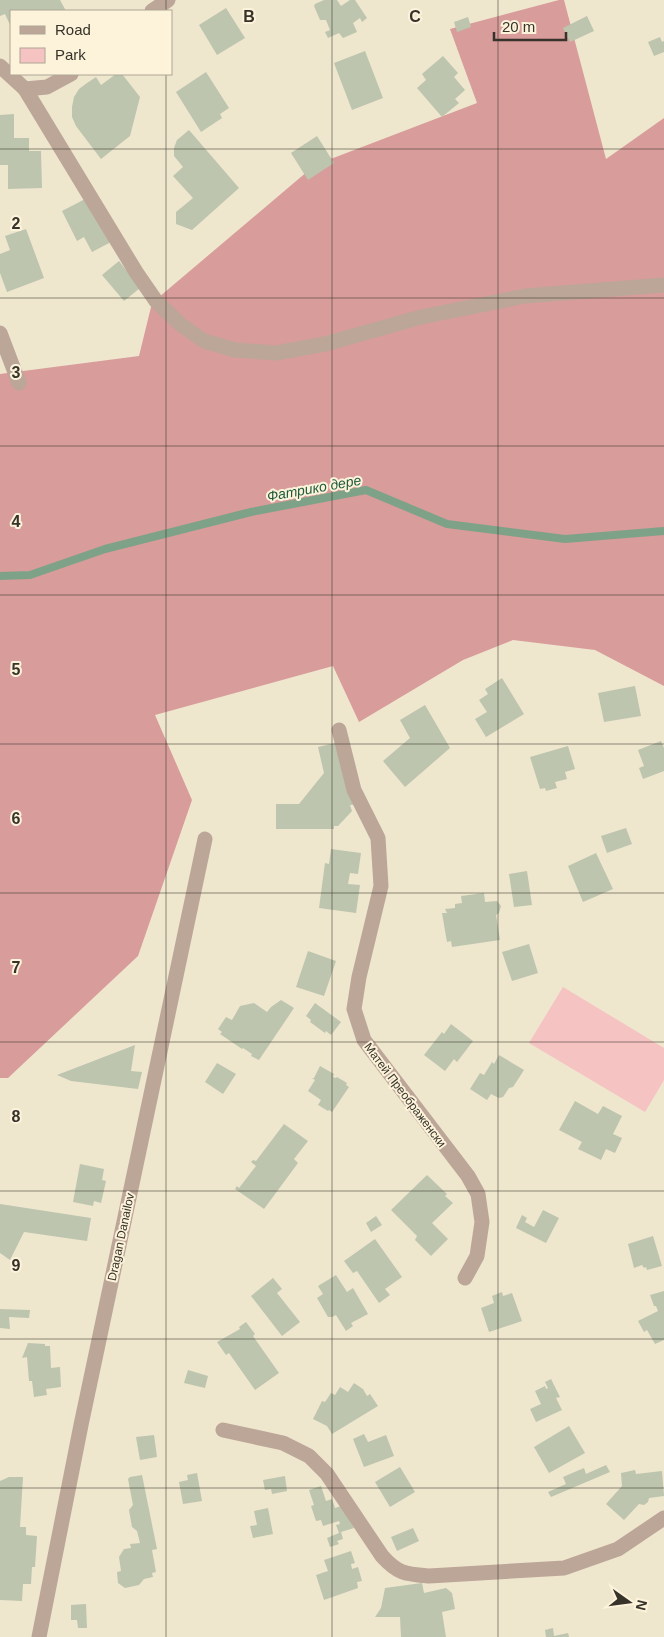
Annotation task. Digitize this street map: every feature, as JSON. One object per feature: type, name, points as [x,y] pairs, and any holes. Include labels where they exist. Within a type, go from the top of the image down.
[{"type":"street","points":[[153,10],[168,0]]},
{"type":"street","points":[[0,66],[24,89],[136,272],[156,301],[180,324],[204,341],[235,350],[276,353],[325,344],[421,317],[525,296],[664,285]]},
{"type":"street","points":[[24,89],[47,87],[69,75]]},
{"type":"street","points":[[0,333],[19,383]]},
{"type":"street","name":"Матей Преображенски","points":[[339,730],[354,790],[378,838],[382,886],[359,977],[354,1009],[364,1040],[468,1176],[478,1194],[482,1222],[478,1256],[465,1278]]},
{"type":"street","name":"Dragan Danailov","points":[[39,1637],[83,1415],[205,839]]},
{"type":"street","points":[[224,1430],[283,1443],[309,1456],[327,1474],[382,1556],[393,1568],[408,1575],[429,1576],[564,1568],[618,1549],[664,1518]]},
{"type":"green space","points":[[563,987],[664,1048],[664,1080],[645,1112],[529,1043]]},
{"type":"shaded area","points":[[564,0],[606,159],[664,118],[664,686],[595,650],[513,640],[463,660],[359,722],[333,666],[155,715],[192,800],[138,956],[8,1078],[0,1078],[0,374],[139,356],[152,303],[315,165],[477,103],[450,29]]},
{"type":"building","points":[[0,0],[60,0],[65,10],[10,10],[10,25],[5,14],[0,16]]},
{"type":"building","points":[[324,0],[337,0],[341,6],[350,0],[355,0],[367,18],[362,22],[360,18],[353,23],[357,32],[343,38],[339,33],[328,38],[325,32],[330,30],[326,20],[320,20],[314,6]]},
{"type":"building","points":[[226,8],[245,38],[217,55],[199,25]]},
{"type":"building","points":[[587,16],[594,31],[570,42],[563,28]]},
{"type":"building","points":[[468,17],[471,27],[457,32],[454,22]]},
{"type":"building","points":[[660,37],[662,42],[664,41],[664,52],[654,56],[648,42]]},
{"type":"building","points":[[365,51],[383,98],[352,110],[334,63]]},
{"type":"building","points":[[443,56],[458,73],[454,77],[465,90],[455,99],[459,103],[442,117],[417,88],[426,80],[422,74]]},
{"type":"building","points":[[206,72],[229,108],[220,114],[222,118],[201,132],[176,92]]},
{"type":"building","points":[[115,75],[123,75],[140,97],[130,136],[101,159],[76,126],[72,117],[72,107],[74,97],[79,89],[96,77],[101,85]]},
{"type":"building","points":[[14,114],[14,138],[29,138],[29,151],[41,151],[42,188],[8,189],[8,165],[0,165],[0,115]]},
{"type":"building","points":[[189,130],[239,188],[192,230],[176,224],[176,212],[193,198],[173,176],[183,167],[174,156],[174,148],[177,140]]},
{"type":"building","points":[[317,136],[334,163],[308,180],[291,153]]},
{"type":"building","points":[[89,197],[111,242],[92,252],[84,237],[77,241],[62,211]]},
{"type":"building","points":[[26,229],[44,278],[7,292],[0,273],[0,254],[10,250],[5,236]]},
{"type":"building","points":[[119,261],[140,288],[124,301],[102,275]]},
{"type":"building","points":[[502,678],[524,714],[486,737],[475,719],[487,712],[479,700],[488,694],[485,689]]},
{"type":"building","points":[[635,686],[641,716],[604,722],[598,693]]},
{"type":"building","points":[[425,705],[450,748],[405,787],[383,761],[410,738],[400,720]]},
{"type":"building","points":[[661,741],[664,748],[664,771],[643,779],[639,768],[644,766],[638,750]]},
{"type":"building","points":[[340,742],[353,805],[350,805],[352,811],[338,826],[334,826],[334,829],[276,829],[276,804],[299,804],[324,773],[318,747]]},
{"type":"building","points":[[568,746],[575,769],[565,772],[567,779],[555,782],[557,788],[546,791],[545,788],[540,789],[530,757]]},
{"type":"building","points":[[626,828],[632,844],[607,853],[601,836]]},
{"type":"building","points":[[331,849],[361,853],[358,874],[350,873],[348,884],[360,885],[356,913],[319,908],[325,863],[329,864]]},
{"type":"building","points":[[596,853],[613,889],[583,902],[568,866]]},
{"type":"building","points":[[527,871],[532,905],[514,907],[509,874]]},
{"type":"building","points":[[484,893],[485,902],[497,901],[501,906],[499,913],[496,915],[500,940],[452,947],[451,941],[447,942],[442,913],[447,913],[445,909],[455,908],[455,904],[462,903],[461,896]]},
{"type":"building","points":[[529,944],[538,973],[512,981],[502,952]]},
{"type":"building","points":[[308,951],[336,961],[324,996],[296,987]]},
{"type":"building","points":[[281,1000],[294,1008],[259,1060],[220,1034],[222,1032],[218,1029],[226,1017],[232,1020],[240,1006],[254,1003],[267,1012]]},
{"type":"building","points":[[315,1003],[341,1022],[331,1035],[310,1022],[311,1020],[306,1016]]},
{"type":"building","points":[[451,1024],[473,1041],[457,1062],[454,1059],[445,1071],[424,1055],[442,1032],[444,1034]]},
{"type":"building","points":[[135,1045],[131,1071],[142,1072],[138,1089],[71,1081],[57,1075]]},
{"type":"building","points":[[499,1055],[524,1070],[513,1087],[509,1088],[503,1097],[499,1098],[491,1094],[487,1100],[470,1089],[480,1073],[484,1075]]},
{"type":"building","points":[[217,1063],[236,1074],[223,1094],[205,1082]]},
{"type":"building","points":[[320,1066],[334,1074],[333,1077],[337,1077],[347,1083],[346,1085],[349,1087],[332,1112],[318,1105],[321,1100],[308,1091],[315,1080],[312,1078],[314,1078]]},
{"type":"building","points":[[575,1101],[598,1114],[603,1106],[622,1116],[613,1134],[622,1138],[615,1153],[606,1149],[601,1160],[578,1149],[582,1142],[559,1130]]},
{"type":"building","points":[[284,1124],[308,1141],[294,1159],[298,1163],[264,1209],[235,1189],[237,1186],[239,1188],[256,1166],[251,1162],[253,1160],[256,1161]]},
{"type":"building","points":[[80,1164],[104,1169],[102,1180],[106,1181],[101,1203],[94,1201],[93,1206],[73,1202]]},
{"type":"building","points":[[427,1175],[447,1194],[445,1196],[453,1203],[432,1223],[448,1239],[431,1256],[415,1240],[417,1236],[391,1210]]},
{"type":"building","points":[[0,1204],[91,1218],[87,1241],[24,1232],[10,1260],[0,1253]]},
{"type":"building","points":[[543,1210],[559,1218],[546,1243],[516,1228],[522,1215],[527,1218],[525,1222],[534,1227]]},
{"type":"building","points":[[376,1216],[382,1225],[371,1232],[366,1223]]},
{"type":"building","points":[[653,1236],[662,1266],[647,1270],[642,1265],[634,1268],[628,1244]]},
{"type":"building","points":[[375,1239],[402,1277],[385,1289],[390,1295],[379,1303],[357,1271],[353,1273],[344,1261]]},
{"type":"building","points":[[336,1275],[347,1292],[353,1288],[368,1314],[351,1323],[353,1326],[346,1331],[336,1315],[328,1317],[317,1298],[323,1294],[318,1286]]},
{"type":"building","points":[[273,1278],[282,1289],[277,1293],[300,1322],[282,1336],[251,1296]]},
{"type":"building","points":[[664,1291],[664,1340],[655,1344],[647,1330],[644,1332],[638,1321],[658,1311],[650,1295]]},
{"type":"building","points":[[502,1292],[503,1296],[512,1293],[522,1321],[489,1332],[481,1308],[494,1303],[492,1296]]},
{"type":"building","points":[[0,1309],[30,1310],[29,1318],[9,1317],[10,1329],[0,1328]]},
{"type":"building","points":[[246,1322],[255,1334],[253,1336],[279,1373],[255,1390],[229,1353],[226,1355],[217,1342],[240,1329],[239,1327]]},
{"type":"building","points":[[28,1343],[50,1346],[51,1368],[60,1367],[61,1387],[46,1389],[47,1395],[34,1397],[32,1381],[29,1381],[27,1357],[22,1358]]},
{"type":"building","points":[[188,1370],[208,1376],[205,1388],[184,1383]]},
{"type":"building","points":[[551,1379],[560,1397],[556,1398],[562,1410],[536,1422],[530,1409],[541,1404],[535,1391],[545,1386],[546,1389],[548,1388],[545,1382]]},
{"type":"building","points":[[354,1383],[363,1389],[367,1396],[370,1394],[378,1406],[332,1434],[327,1426],[313,1419],[322,1401],[325,1402],[331,1393],[335,1395],[340,1387],[348,1392]]},
{"type":"building","points":[[569,1426],[585,1453],[549,1473],[534,1447]]},
{"type":"building","points":[[364,1434],[368,1442],[386,1435],[394,1456],[364,1467],[353,1439]]},
{"type":"building","points":[[154,1435],[157,1457],[140,1460],[136,1437]]},
{"type":"building","points":[[606,1465],[610,1472],[551,1497],[548,1492],[566,1484],[563,1477],[584,1468],[586,1474]]},
{"type":"building","points":[[400,1467],[415,1492],[390,1507],[375,1482]]},
{"type":"building","points":[[635,1470],[636,1474],[662,1471],[664,1496],[649,1498],[648,1502],[644,1505],[639,1504],[624,1520],[606,1504],[622,1486],[621,1473]]},
{"type":"building","points":[[197,1473],[202,1501],[183,1504],[179,1482],[188,1480],[187,1475]]},
{"type":"building","points":[[142,1475],[157,1549],[152,1550],[156,1572],[152,1573],[153,1577],[144,1579],[139,1585],[125,1588],[118,1583],[117,1572],[121,1571],[119,1557],[124,1549],[131,1548],[130,1544],[140,1543],[137,1531],[132,1527],[129,1510],[133,1505],[128,1479]]},
{"type":"building","points":[[285,1476],[287,1491],[272,1494],[271,1489],[265,1490],[263,1480]]},
{"type":"building","points":[[9,1477],[23,1477],[20,1527],[26,1527],[26,1535],[37,1536],[35,1567],[32,1567],[31,1584],[23,1584],[22,1601],[0,1600],[0,1481]]},
{"type":"building","points":[[321,1486],[326,1501],[332,1499],[335,1508],[341,1506],[354,1528],[341,1532],[343,1539],[337,1541],[339,1544],[330,1547],[327,1538],[339,1533],[336,1525],[340,1524],[339,1521],[323,1526],[321,1520],[316,1521],[311,1506],[314,1505],[309,1490]]},
{"type":"building","points":[[268,1508],[273,1534],[253,1538],[250,1526],[257,1525],[254,1511]]},
{"type":"building","points":[[413,1528],[419,1541],[397,1551],[391,1537]]},
{"type":"building","points":[[351,1551],[355,1563],[351,1564],[352,1569],[358,1567],[362,1581],[357,1582],[358,1588],[324,1600],[316,1575],[328,1571],[324,1560]]},
{"type":"building","points":[[422,1583],[424,1593],[446,1588],[452,1593],[455,1609],[442,1612],[446,1637],[401,1637],[400,1617],[375,1617],[381,1608],[385,1588]]},
{"type":"building","points":[[86,1604],[87,1628],[78,1628],[77,1620],[71,1620],[71,1605]]},
{"type":"building","points":[[553,1628],[554,1636],[568,1633],[569,1637],[546,1637],[545,1630]]},
{"type":"waterway","name":"Фатрико дере","points":[[0,576],[30,575],[105,549],[251,512],[366,490],[447,524],[565,539],[664,531]]}]
